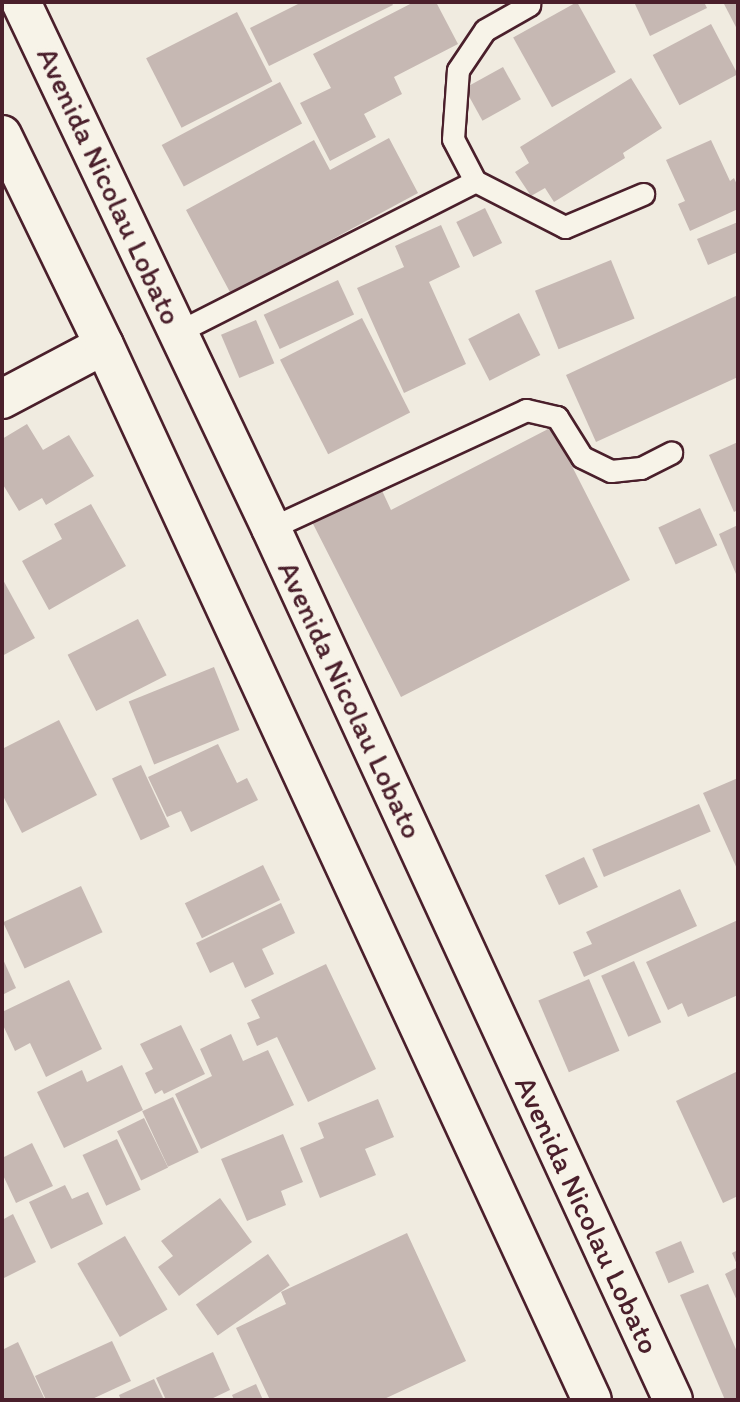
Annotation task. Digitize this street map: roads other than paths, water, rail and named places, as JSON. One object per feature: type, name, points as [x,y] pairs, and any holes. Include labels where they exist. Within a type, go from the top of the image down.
[{"type":"main road","name":"Avenida Nicolau Lobato","points":[[21,2],[271,528],[673,1400]]},
{"type":"main road","points":[[2,135],[104,345],[592,1400]]},
{"type":"main road","points":[[2,399],[104,345]]},
{"type":"lane","points":[[529,5],[485,30],[458,70],[453,139],[475,181],[565,227],[643,194]]},
{"type":"lane","points":[[178,332],[475,181]]},
{"type":"lane","points":[[271,528],[526,410],[557,417],[582,457],[611,471],[640,468],[671,453]]}]
